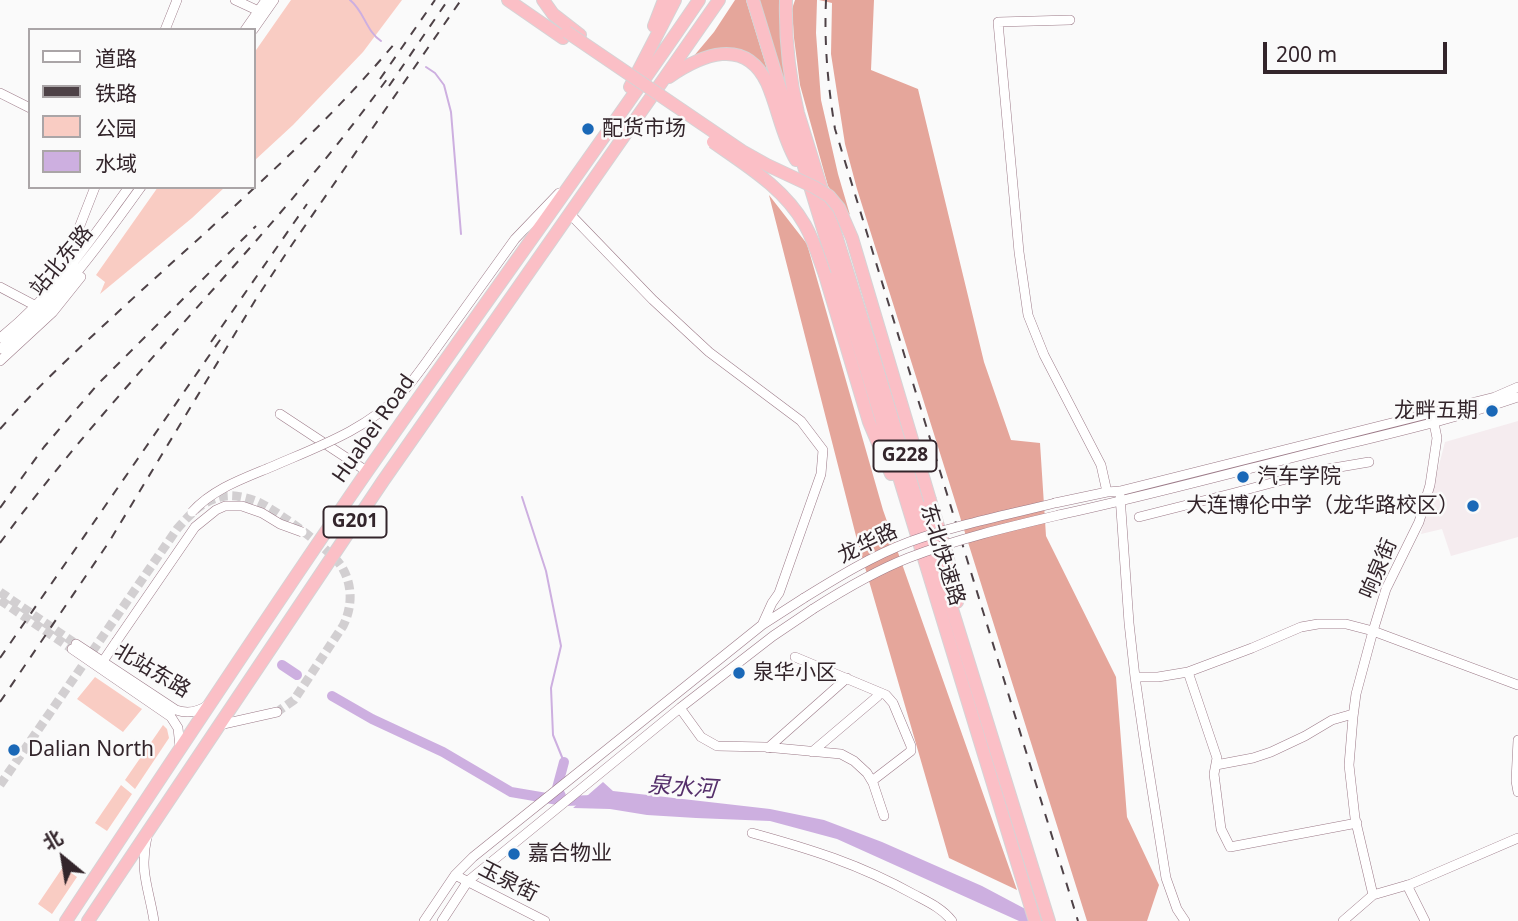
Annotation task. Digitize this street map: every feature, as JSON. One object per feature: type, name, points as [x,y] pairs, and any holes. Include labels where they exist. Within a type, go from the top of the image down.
[{"type":"highway","points":[[508,0],[567,33],[742,151],[822,191],[839,208],[852,238],[952,575],[965,651]]},
{"type":"highway","points":[[521,0],[772,185],[789,203],[804,224],[816,249],[869,422],[910,515]]},
{"type":"highway","points":[[543,0],[567,33]]},
{"type":"highway","points":[[642,61],[664,0]]},
{"type":"highway","points":[[608,131],[675,0]]},
{"type":"highway","name":"Huabei Road","points":[[66,921],[368,472],[698,0]]},
{"type":"highway","name":"Huabei Road","points":[[88,921],[383,481],[719,0]]},
{"type":"highway","name":"东北快速路","points":[[753,0],[1035,921]]},
{"type":"highway","name":"东北快速路","points":[[786,0],[785,25],[789,63],[798,113],[1049,921]]},
{"type":"highway","points":[[656,89],[678,71],[704,57],[722,53],[747,60],[760,71],[767,83],[788,145],[808,183]]},
{"type":"street","points":[[166,28],[177,0]]},
{"type":"street","points":[[235,0],[262,12]]},
{"type":"street","points":[[254,28],[266,0]]},
{"type":"street","points":[[247,28],[274,0]]},
{"type":"street","points":[[1070,20],[998,22],[1019,252],[1028,316],[1044,355],[1101,465],[1107,492]]},
{"type":"street","points":[[0,93],[28,107]]},
{"type":"street","points":[[191,512],[200,502],[221,489],[368,421],[402,393],[515,239],[570,183]]},
{"type":"street","points":[[68,256],[94,189]]},
{"type":"street","name":"站北东路","points":[[0,338],[37,306],[79,257],[128,189]]},
{"type":"street","name":"站北东路","points":[[0,349],[44,310],[70,281],[140,189]]},
{"type":"street","points":[[570,214],[653,300],[709,352],[801,421],[823,450],[821,474],[779,593],[762,625]]},
{"type":"street","points":[[0,360],[44,321],[69,293],[98,254],[112,228]]},
{"type":"street","points":[[0,287],[37,306]]},
{"type":"street","name":"龙华路","points":[[424,921],[455,875],[473,857],[762,625],[852,569],[909,542],[942,532],[1055,503],[1227,469],[1433,417],[1518,387]]},
{"type":"street","name":"龙华路","points":[[1433,417],[1490,407],[1518,397]]},
{"type":"street","points":[[281,414],[368,472]]},
{"type":"street","name":"响泉街","points":[[1433,417],[1437,438],[1430,485],[1419,522],[1386,589],[1373,631],[1518,685]]},
{"type":"street","points":[[1139,516],[1316,471],[1369,462]]},
{"type":"street","points":[[1227,469],[1234,493]]},
{"type":"street","name":"龙华路","points":[[443,921],[468,881],[597,775],[773,636],[852,585],[906,558],[948,544],[1120,502],[1227,469]]},
{"type":"street","points":[[1120,491],[1135,677],[1166,878],[1177,909],[1185,921]]},
{"type":"street","points":[[101,665],[195,527],[216,510],[225,506],[242,506],[302,532]]},
{"type":"street","points":[[1135,677],[1158,677],[1188,671],[1301,627],[1346,624],[1373,631],[1356,694],[1349,765],[1357,823],[1373,895]]},
{"type":"street","name":"北站东路","points":[[74,646],[171,717],[180,735],[179,751]]},
{"type":"street","points":[[795,657],[886,695],[894,703],[911,751],[872,782]]},
{"type":"street","name":"北站东路","points":[[101,665],[183,713],[198,711],[212,702]]},
{"type":"street","points":[[1188,671],[1217,758],[1214,774],[1221,829],[1230,847],[1357,823]]},
{"type":"street","points":[[768,748],[847,678]]},
{"type":"street","points":[[812,752],[878,696],[879,692]]},
{"type":"street","points":[[680,708],[701,737],[717,746],[841,754],[867,773],[884,816]]},
{"type":"street","points":[[219,725],[277,712]]},
{"type":"street","points":[[1216,765],[1271,752],[1332,720],[1353,714]]},
{"type":"street","points":[[1518,740],[1518,792]]},
{"type":"street","points":[[149,831],[144,868],[155,921]]},
{"type":"street","points":[[752,833],[828,855],[886,879],[943,910],[952,921]]},
{"type":"street","points":[[1343,921],[1373,895],[1407,885],[1518,838]]},
{"type":"street","name":"玉泉街","points":[[455,875],[545,921]]},
{"type":"street","points":[[1407,885],[1424,921]]},
{"type":"shaded area","points":[[735,0],[746,0],[772,85],[757,63],[693,57]]},
{"type":"shaded area","points":[[758,0],[782,0],[785,86]]},
{"type":"shaded area","points":[[795,0],[817,0],[816,33],[821,100],[850,215],[828,186],[800,85],[792,9]]},
{"type":"shaded area","points":[[819,0],[874,0],[871,70],[918,89],[984,362],[1011,440],[1040,443],[1046,536],[1116,677],[1127,817],[1159,885],[1147,921],[1087,921],[857,189],[845,144],[831,54],[832,3]]},
{"type":"shaded area","points":[[769,195],[807,244],[883,510],[1017,890],[949,858],[856,536]]},
{"type":"shaded area","name":"大连博伦中学（龙华路校区）","points":[[1518,421],[1518,537],[1451,556],[1442,529],[1421,534],[1445,442]]},
{"type":"green space","points":[[291,0],[402,0],[363,52],[256,159],[256,50]]},
{"type":"green space","points":[[157,189],[223,189],[100,294],[105,282],[96,275]]},
{"type":"green space","points":[[95,677],[142,709],[123,732],[77,699]]},
{"type":"green space","points":[[163,725],[169,738],[135,789],[125,780]]},
{"type":"green space","points":[[121,785],[132,794],[107,831],[95,823]]},
{"type":"green space","points":[[63,867],[77,877],[52,914],[38,904]]},
{"type":"water","name":"泉水河","points":[[603,782],[613,791],[770,809],[824,820],[982,886],[1048,921],[1019,921],[837,839],[770,821],[647,815],[610,809],[573,808]]},
{"type":"waterway","points":[[350,0],[381,41]]},
{"type":"waterway","points":[[426,67],[435,73],[444,85],[451,112],[461,234]]},
{"type":"waterway","points":[[522,497],[546,571],[561,646],[551,688],[553,735],[564,762]]},
{"type":"waterway","name":"泉水河","points":[[282,665],[297,675]]},
{"type":"waterway","name":"泉水河","points":[[332,696],[372,719],[443,752],[511,792],[564,801],[594,800]]},
{"type":"waterway","points":[[561,796],[557,788],[564,762]]},
{"type":"tunnel","points":[[0,785],[177,529],[198,508],[218,498],[246,498],[278,513],[329,552],[343,569],[350,590],[350,605],[343,626],[294,700],[277,712]]},
{"type":"tunnel","points":[[0,592],[76,644]]},
{"type":"tunnel","points":[[0,600],[72,649]]},
{"type":"railway","points":[[380,79],[435,0]]},
{"type":"railway","points":[[389,86],[448,0]]},
{"type":"railway","points":[[0,702],[109,542],[256,299],[461,0]]},
{"type":"railway","points":[[826,0],[827,65],[835,129],[1078,921]]},
{"type":"railway","points":[[256,186],[330,115],[395,43]]},
{"type":"railway","points":[[0,543],[95,424],[296,195],[390,75]]},
{"type":"railway","points":[[0,429],[72,355],[252,189]]},
{"type":"railway","points":[[211,342],[307,204]]},
{"type":"railway","points":[[0,508],[44,447],[98,384],[256,226]]},
{"type":"railway","points":[[0,658],[222,337]]},
{"type":"place","name":"配货市场","points":[[588,129]]},
{"type":"place","name":"龙畔五期","points":[[1492,411]]},
{"type":"place","name":"汽车学院","points":[[1243,477]]},
{"type":"place","name":"大连博伦中学（龙华路校区）","points":[[1473,506]]},
{"type":"place","name":"泉华小区","points":[[739,673]]},
{"type":"place","name":"Dalian North","points":[[14,750]]},
{"type":"place","name":"嘉合物业","points":[[514,854]]}]
